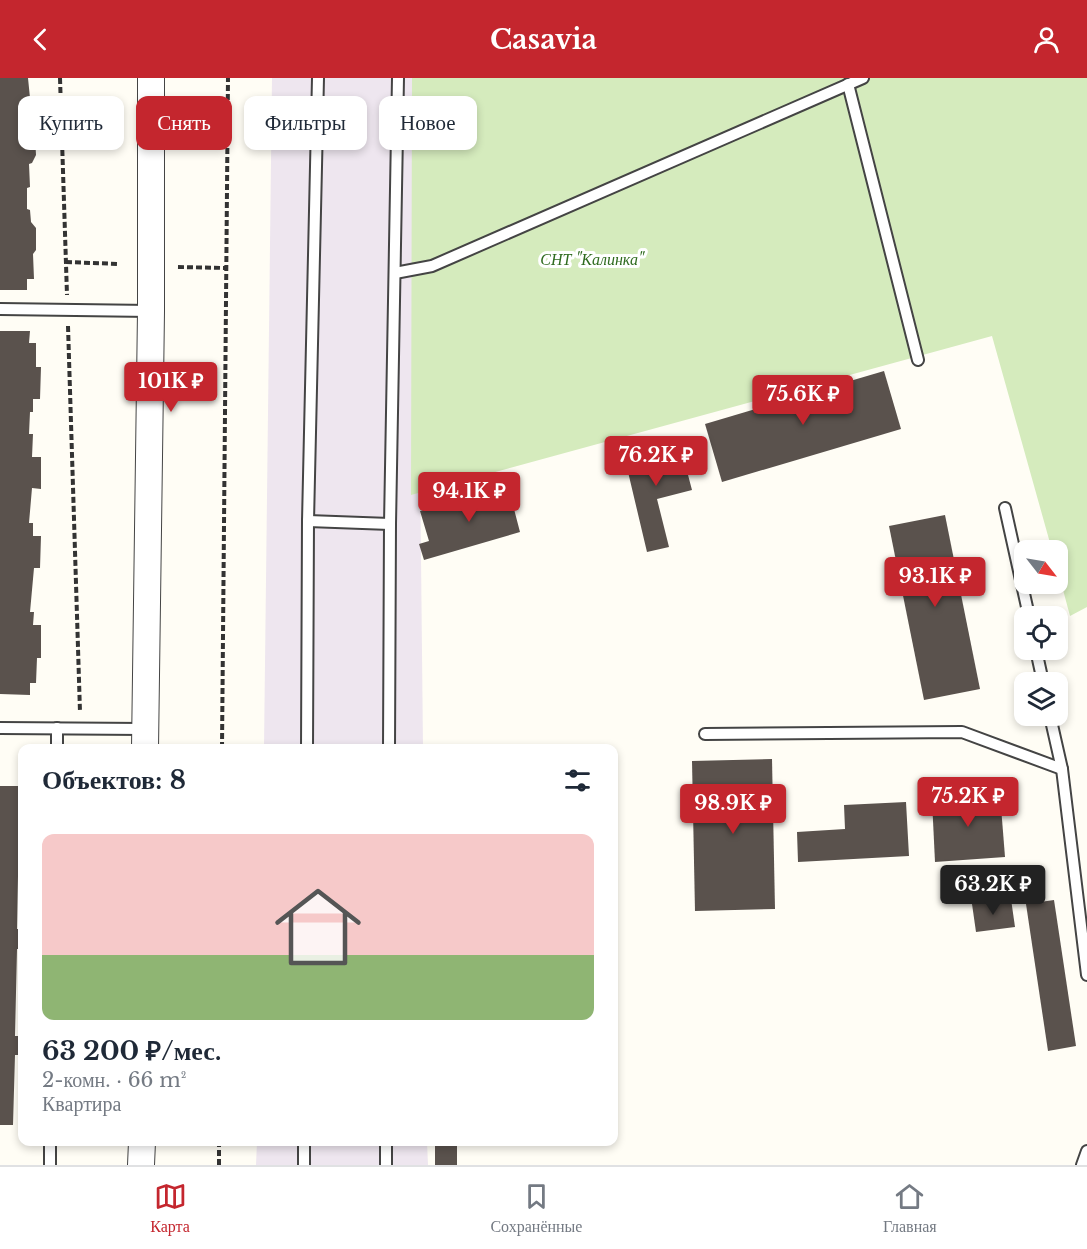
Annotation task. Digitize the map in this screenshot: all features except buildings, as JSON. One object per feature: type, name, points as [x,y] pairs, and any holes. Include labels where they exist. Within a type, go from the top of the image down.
[{"type":"street","points":[[146,739],[151,78]]},
{"type":"street","points":[[141,1165],[142,1146]]},
{"type":"lane","points":[[307,744],[308,521],[318,78]]},
{"type":"lane","points":[[389,744],[390,524],[398,78]]},
{"type":"lane","points":[[395,273],[432,266],[863,78]]},
{"type":"lane","points":[[848,84],[918,360]]},
{"type":"lane","points":[[0,309],[151,311]]},
{"type":"lane","points":[[1005,508],[1027,606]]},
{"type":"lane","points":[[308,521],[390,524]]},
{"type":"lane","points":[[1052,726],[1062,769],[1087,975]]},
{"type":"lane","points":[[0,728],[81,728],[146,739]]},
{"type":"lane","points":[[57,728],[57,744]]},
{"type":"lane","points":[[705,734],[962,732],[1062,769]]},
{"type":"lane","points":[[50,1146],[50,1165]]},
{"type":"lane","points":[[304,1146],[304,1165]]},
{"type":"lane","points":[[386,1146],[386,1165]]},
{"type":"lane","points":[[1082,1165],[1087,1151]]},
{"type":"path","points":[[60,78],[81,728]]},
{"type":"path","points":[[222,744],[228,78]]},
{"type":"path","points":[[66,262],[119,264]]},
{"type":"path","points":[[178,267],[226,268]]},
{"type":"path","points":[[219,1146],[219,1165]]},
{"type":"shaded area","points":[[272,78],[416,78],[416,96],[379,96],[379,150],[417,150],[423,744],[264,744],[271,150],[367,150],[367,96],[272,96]]},
{"type":"shaded area","points":[[257,1146],[427,1146],[428,1165],[256,1165]]},
{"type":"green space","name":"СНТ \"Калинка\"","points":[[412,78],[1087,78],[1087,607],[1070,616],[1064,594],[1068,594],[1068,540],[1049,540],[992,336],[411,495],[412,150],[477,150],[477,96],[412,96]]}]
